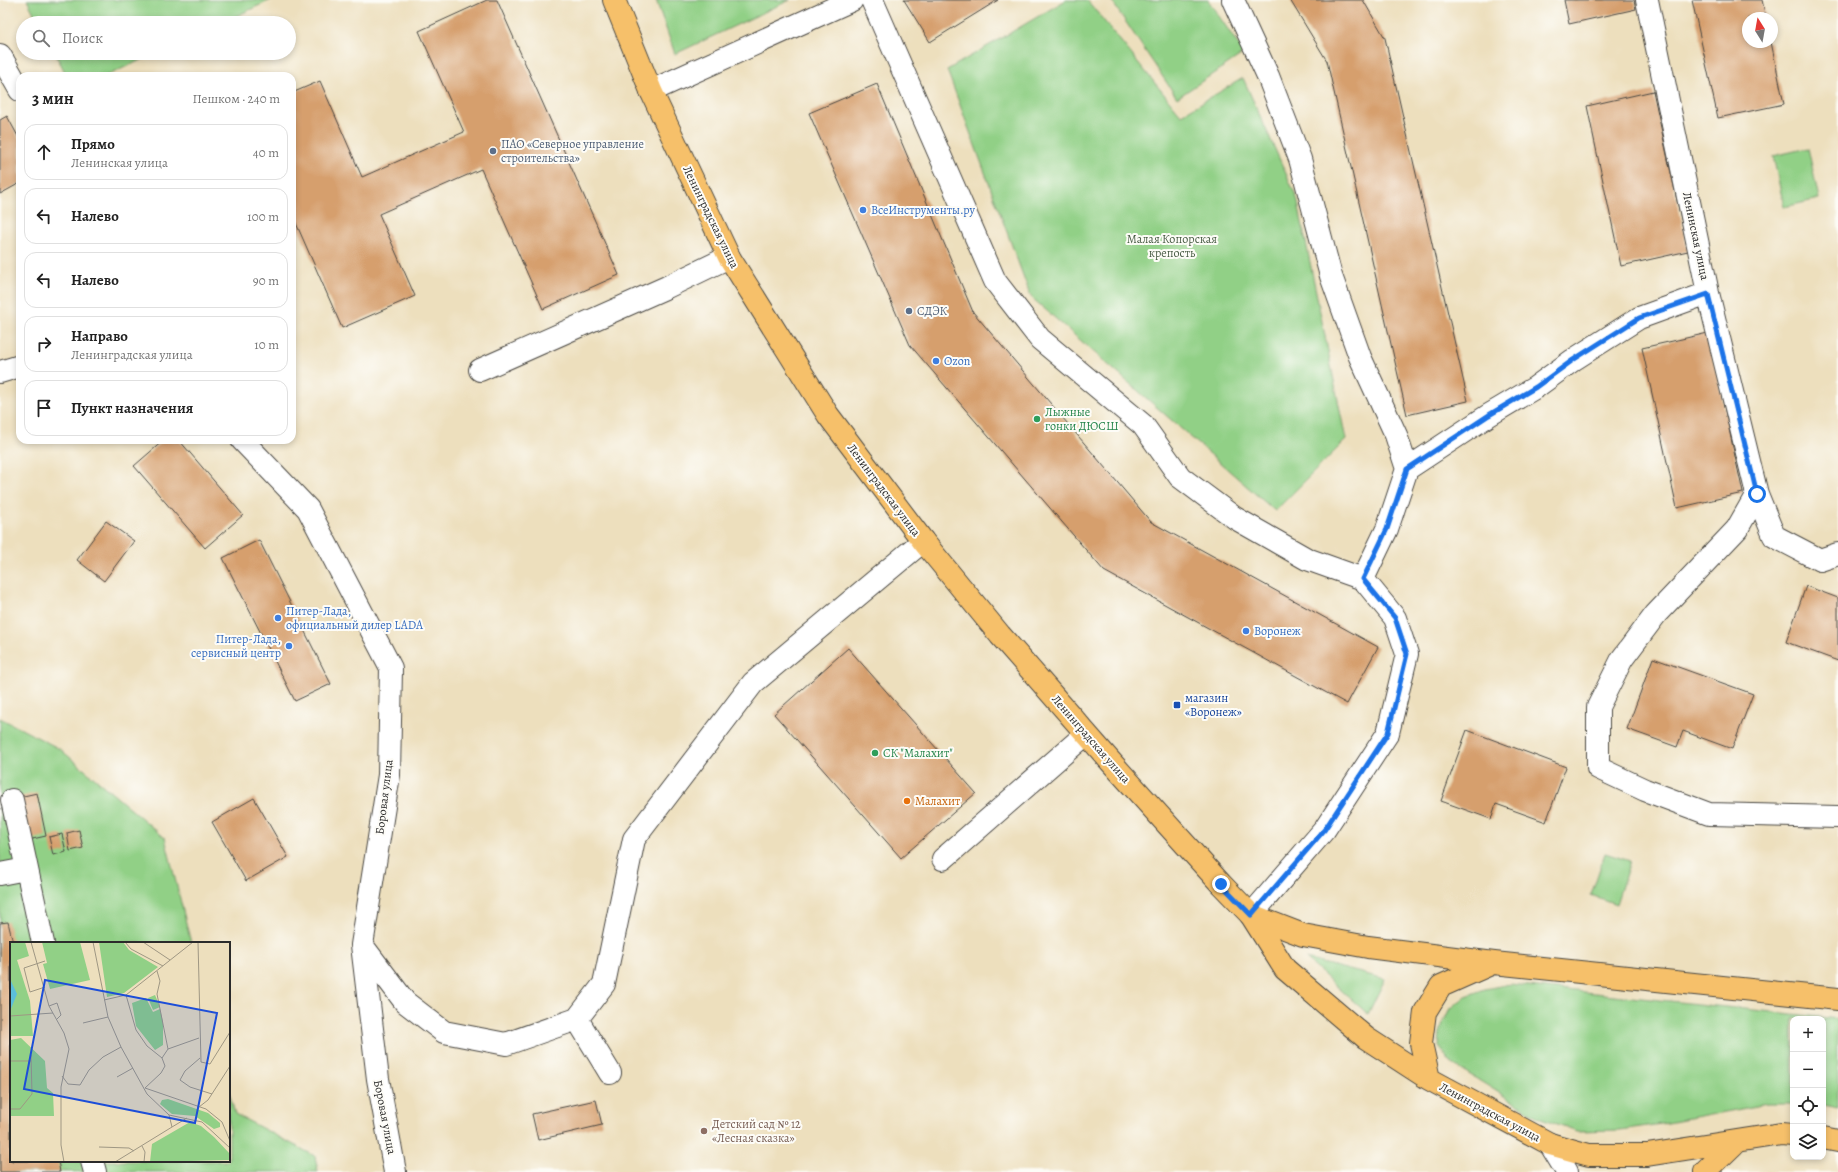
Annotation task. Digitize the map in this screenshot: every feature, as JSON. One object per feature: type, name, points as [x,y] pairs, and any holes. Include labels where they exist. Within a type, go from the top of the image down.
[{"type":"main road","name":"Ленинградская улица","points":[[614,0],[651,91],[728,256],[828,415],[923,542],[1000,635],[1086,734],[1221,884],[1251,915],[1285,969],[1366,1038],[1429,1079],[1550,1144],[1589,1155],[1647,1155],[1781,1134],[1790,1135]]},
{"type":"main road","name":"Ленинградская улица","points":[[1251,915],[1303,935],[1368,947],[1494,963],[1838,999]]},
{"type":"main road","points":[[1429,1079],[1421,1043],[1425,1012],[1441,986],[1494,963]]},
{"type":"main road","points":[[1826,1139],[1838,1141]]},
{"type":"main road","points":[[1706,1172],[1736,1142]]},
{"type":"street","points":[[651,91],[852,0]]},
{"type":"street","points":[[872,0],[995,281],[1040,340],[1143,425],[1180,477],[1235,518],[1306,559],[1363,579],[1395,618],[1407,654],[1388,733],[1325,829],[1251,915]]},
{"type":"street","points":[[1233,0],[1268,76],[1300,159],[1331,276],[1360,356],[1396,435],[1407,469],[1387,529],[1363,579]]},
{"type":"street","name":"Ленинская улица","points":[[1647,0],[1708,294],[1757,494],[1774,536],[1820,560],[1838,554]]},
{"type":"street","points":[[0,55],[11,84]]},
{"type":"street","points":[[480,370],[673,284],[728,256]]},
{"type":"street","points":[[1407,469],[1489,415],[1536,387],[1573,360],[1639,318],[1708,294]]},
{"type":"street","points":[[0,372],[16,367]]},
{"type":"street","name":"Боровая улица","points":[[246,444],[308,509],[391,668],[389,775],[362,945],[378,1079],[395,1172]]},
{"type":"street","points":[[1757,494],[1737,529],[1656,614],[1622,659],[1598,707],[1598,768],[1645,790],[1709,814],[1838,817]]},
{"type":"street","points":[[362,945],[405,1002],[444,1032],[506,1044],[577,1019],[604,984],[634,839],[753,683],[923,542]]},
{"type":"street","points":[[943,859],[1086,734]]},
{"type":"street","points":[[12,800],[43,942]]},
{"type":"street","points":[[0,874],[26,869]]},
{"type":"street","points":[[577,1019],[610,1074]]},
{"type":"street","points":[[1550,1144],[1567,1172]]},
{"type":"street","points":[[92,1162],[95,1172]]},
{"type":"green space","points":[[27,0],[271,0],[236,16],[35,16]]},
{"type":"green space","points":[[656,0],[790,0],[675,54]]},
{"type":"green space","name":"Малая Копорская крепость","points":[[1066,0],[1087,0],[1181,115],[1243,78],[1297,198],[1346,440],[1275,511],[1031,297],[947,70]]},
{"type":"green space","points":[[1111,0],[1208,0],[1244,53],[1177,98]]},
{"type":"green space","points":[[59,60],[141,60],[115,72],[65,72]]},
{"type":"green space","points":[[1808,148],[1819,199],[1784,207],[1773,156]]},
{"type":"green space","points":[[0,718],[60,749],[165,838],[191,942],[10,942],[10,1162],[230,1162],[230,1096],[235,1114],[315,1156],[318,1172],[0,1172]]},
{"type":"green space","points":[[1605,853],[1630,861],[1616,904],[1591,895]]},
{"type":"green space","points":[[1306,959],[1385,979],[1368,1014]]},
{"type":"green space","points":[[1510,984],[1810,1016],[1790,1016],[1790,1104],[1767,1104],[1668,1123],[1620,1130],[1577,1131],[1538,1117],[1451,1063],[1439,1047],[1440,1030],[1449,1010],[1466,996],[1485,989]]},
{"type":"green space","points":[[1826,1018],[1838,1019],[1838,1108],[1826,1106]]},
{"type":"building","name":"ПАО «Северное управление строительства»","points":[[487,0],[497,0],[619,275],[543,309],[481,169],[379,214],[415,296],[342,328],[296,223],[296,91],[320,81],[362,177],[464,132],[419,31]]},
{"type":"building","points":[[904,0],[998,0],[930,42]]},
{"type":"building","points":[[1290,0],[1363,0],[1385,38],[1468,401],[1407,415],[1327,61]]},
{"type":"building","points":[[1564,0],[1634,0],[1636,9],[1569,24]]},
{"type":"building","points":[[1692,0],[1762,0],[1765,12],[1742,12],[1742,48],[1772,48],[1784,104],[1718,118]]},
{"type":"building","points":[[877,84],[973,312],[1151,522],[1378,647],[1347,704],[1104,571],[910,345],[809,113]]},
{"type":"building","points":[[1653,91],[1688,251],[1621,266],[1587,106]]},
{"type":"building","points":[[7,116],[16,133],[16,185],[0,194],[0,120]]},
{"type":"building","points":[[1708,333],[1743,493],[1677,508],[1642,348]]},
{"type":"building","points":[[159,444],[182,444],[243,515],[205,548],[134,466]]},
{"type":"building","points":[[106,521],[134,541],[104,581],[77,560]]},
{"type":"building","points":[[259,540],[331,684],[295,701],[223,558]]},
{"type":"building","points":[[1806,586],[1838,598],[1838,661],[1786,642]]},
{"type":"building","name":"СК \"Малахит\"","points":[[848,648],[976,793],[901,858],[774,714]]},
{"type":"building","points":[[1653,658],[1753,694],[1732,749],[1683,731],[1677,747],[1627,729]]},
{"type":"building","points":[[1467,730],[1566,767],[1546,822],[1496,804],[1491,819],[1441,801]]},
{"type":"building","points":[[37,793],[46,836],[28,840],[19,797]]},
{"type":"building","points":[[254,798],[288,857],[246,881],[212,822]]},
{"type":"building","points":[[79,830],[83,848],[70,851],[67,833]]},
{"type":"building","points":[[62,834],[66,852],[53,855],[49,837]]},
{"type":"building","points":[[8,922],[13,942],[10,942],[10,1162],[58,1162],[60,1172],[0,1172],[0,923]]},
{"type":"building","points":[[596,1100],[602,1125],[538,1140],[532,1114]]},
{"type":"place","name":"ПАО «Северное управление строительства»","points":[[493,151]]},
{"type":"place","name":"ВсеИнструменты.ру","points":[[863,210]]},
{"type":"place","name":"СДЭК","points":[[909,311]]},
{"type":"place","name":"Ozon","points":[[936,361]]},
{"type":"place","name":"Лыжные гонки ДЮСШ","points":[[1037,419]]},
{"type":"place","name":"Питер-Лада, официальный дилер LADA","points":[[278,618]]},
{"type":"place","name":"Воронеж","points":[[1246,631]]},
{"type":"place","name":"Питер-Лада, сервисный центр","points":[[289,646]]},
{"type":"place","name":"магазин «Воронеж»","points":[[1177,705]]},
{"type":"place","name":"СК \"Малахит\"","points":[[875,753]]},
{"type":"place","name":"Малахит","points":[[907,801]]},
{"type":"place","name":"Детский сад № 12 «Лесная сказка»","points":[[704,1131]]},
{"type":"route","points":[[1221,884],[1251,915],[1325,829],[1388,733],[1407,654],[1395,618],[1363,579],[1387,529],[1407,469],[1489,415],[1536,387],[1573,360],[1639,318],[1708,294],[1757,494]]}]
